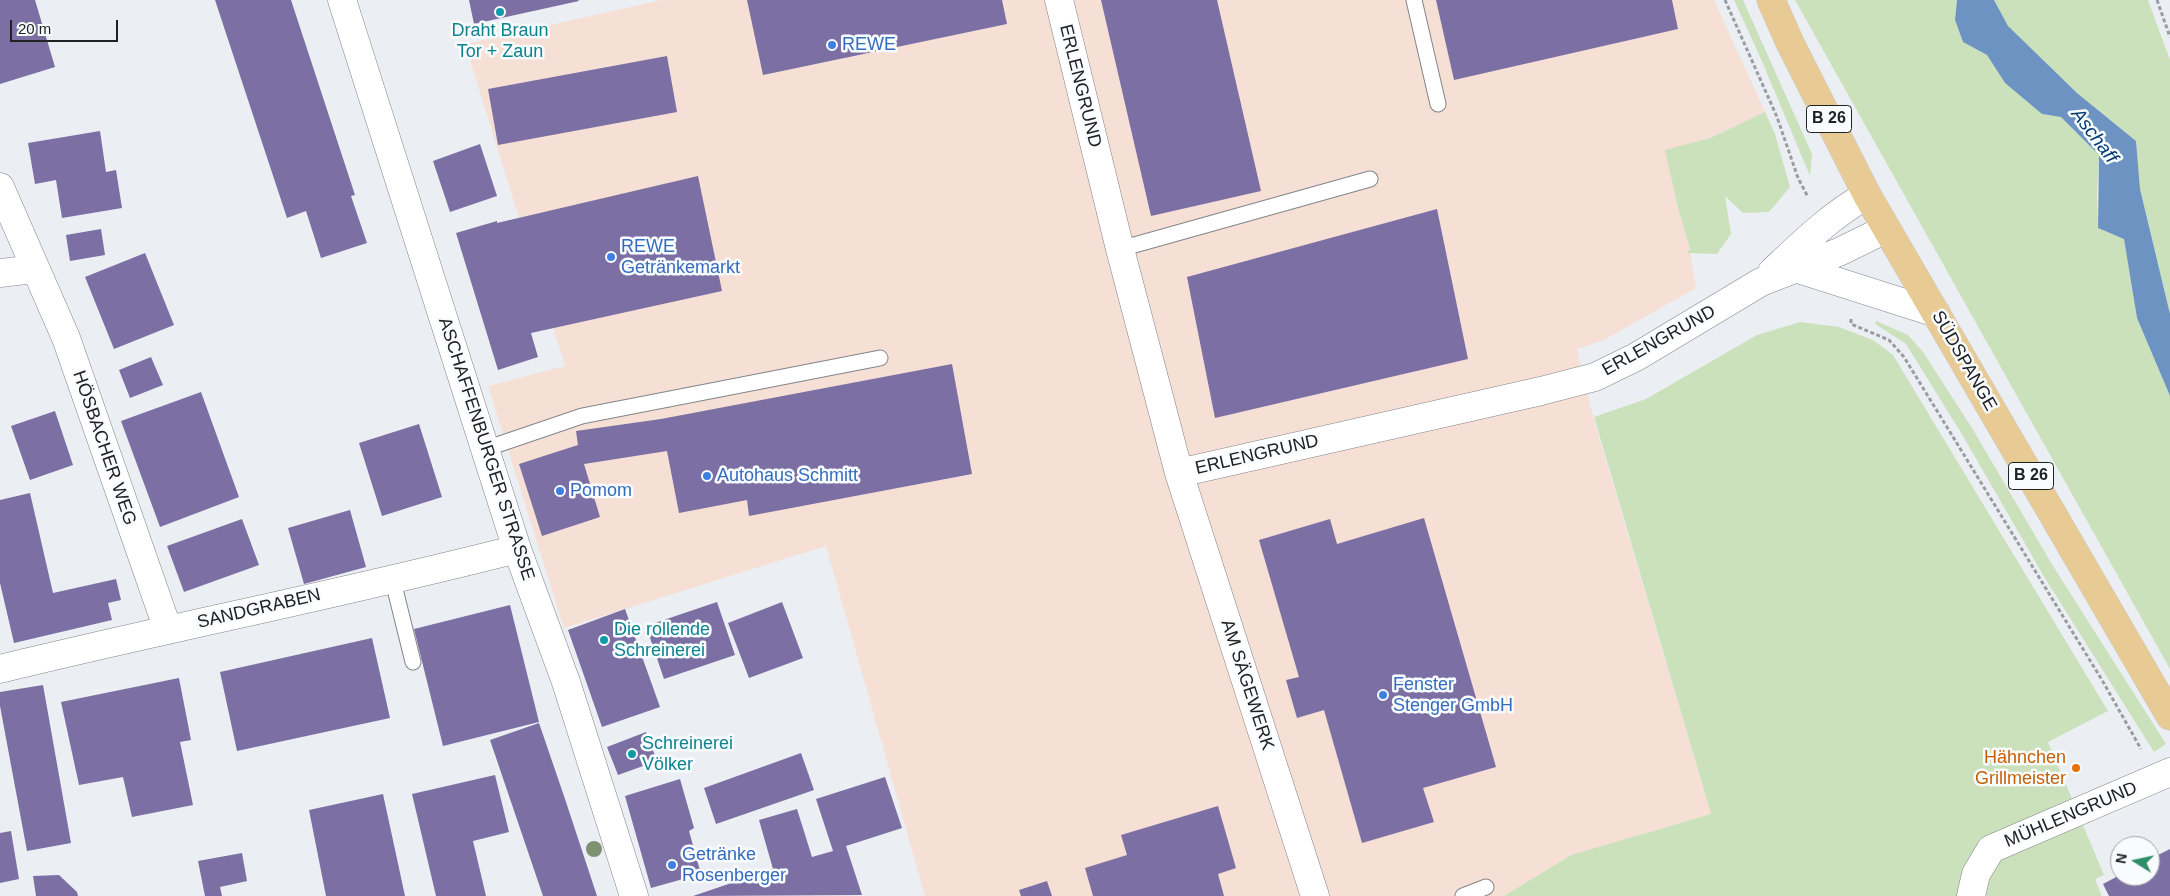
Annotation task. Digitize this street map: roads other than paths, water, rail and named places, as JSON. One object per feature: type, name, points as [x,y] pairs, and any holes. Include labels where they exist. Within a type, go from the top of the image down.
[{"type":"main road","name":"SÜDSPANGE","points":[[1771,0],[1790,43],[1867,195],[2170,716]]},
{"type":"street","name":"ASCHAFFENBURGER STRASSE","points":[[342,0],[517,549],[566,682],[634,896]]},
{"type":"street","name":"ERLENGRUND","points":[[1058,0],[1179,474],[1595,377],[1636,357],[1762,282],[1839,252],[1886,229]]},
{"type":"street","name":"HÖSBACHER WEG","points":[[0,187],[34,269],[66,338],[168,630]]},
{"type":"street","name":"ERLENGRUND","points":[[1762,282],[1845,207],[1867,195]]},
{"type":"street","points":[[0,273],[34,269]]},
{"type":"street","points":[[1798,269],[1936,313]]},
{"type":"street","name":"AM SÄGEWERK","points":[[1179,474],[1315,896]]},
{"type":"street","name":"SANDGRABEN","points":[[0,669],[393,581],[517,549]]},
{"type":"street","name":"MÜHLENGRUND","points":[[1971,896],[1976,874],[1991,849],[2164,775]]},
{"type":"lane","points":[[1414,0],[1438,104]]},
{"type":"lane","points":[[1120,248],[1370,179]]},
{"type":"lane","points":[[485,449],[582,416],[880,358]]},
{"type":"lane","points":[[393,581],[413,662]]},
{"type":"lane","points":[[1463,896],[1486,887]]},
{"type":"water","name":"Aschaff","points":[[1957,0],[1994,0],[2008,26],[2077,93],[2136,141],[2140,189],[2170,314],[2170,396],[2137,318],[2124,239],[2098,228],[2099,155],[2061,117],[2042,114],[2005,83],[1987,55],[1963,42],[1955,20]]},
{"type":"place","name":"Draht Braun Tor + Zaun","points":[[500,12]]},
{"type":"place","name":"REWE","points":[[832,45]]},
{"type":"place","name":"REWE Getränkemarkt","points":[[611,257]]},
{"type":"place","name":"Autohaus Schmitt","points":[[707,476]]},
{"type":"place","name":"Pomom","points":[[560,491]]},
{"type":"place","name":"Die rollende Schreinerei","points":[[604,640]]},
{"type":"place","name":"Fenster Stenger GmbH","points":[[1383,695]]},
{"type":"place","name":"Schreinerei Völker","points":[[632,754]]},
{"type":"place","name":"Hähnchen Grillmeister","points":[[2076,768]]},
{"type":"place","name":"Getränke Rosenberger","points":[[672,865]]}]
